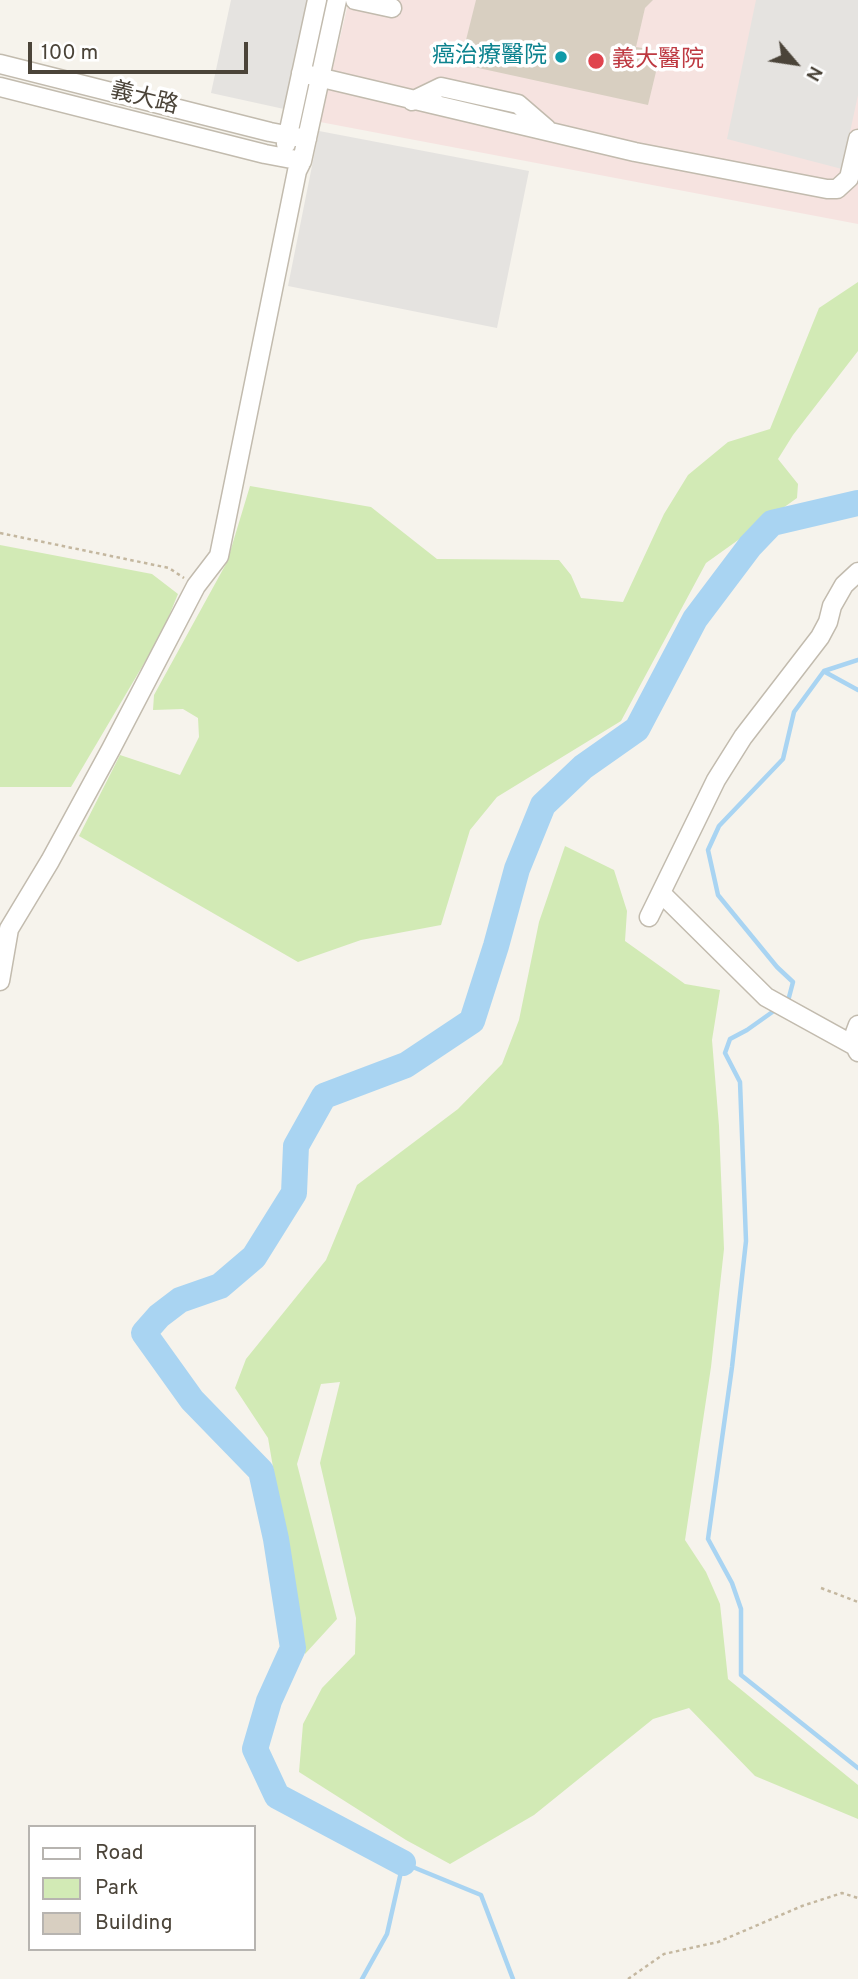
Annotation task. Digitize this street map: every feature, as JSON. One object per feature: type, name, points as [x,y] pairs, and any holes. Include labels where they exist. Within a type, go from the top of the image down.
[{"type":"street","points":[[282,157],[317,0]]},
{"type":"street","points":[[0,981],[9,929],[50,861],[196,586],[219,556],[297,171],[302,161],[337,0]]},
{"type":"street","points":[[355,0],[392,8]]},
{"type":"street","name":"義大路","points":[[0,64],[307,139]]},
{"type":"street","points":[[301,74],[635,152],[827,189],[836,189],[849,178],[858,139]]},
{"type":"street","name":"義大路","points":[[0,87],[302,161]]},
{"type":"street","points":[[649,917],[716,780],[743,737],[820,637],[844,585],[858,572]]},
{"type":"street","points":[[661,893],[766,997],[856,1049]]},
{"type":"street","points":[[856,1049],[855,1033],[858,1025]]},
{"type":"path","points":[[0,533],[169,568],[196,586]]},
{"type":"path","points":[[821,1588],[858,1602]]},
{"type":"path","points":[[628,1979],[664,1954],[718,1941],[802,1906],[842,1893],[858,1898]]},
{"type":"shaded area","points":[[231,0],[308,0],[284,109],[211,93]]},
{"type":"shaded area","name":"義大醫院","points":[[349,0],[858,0],[858,224],[320,122]]},
{"type":"shaded area","points":[[756,0],[858,0],[858,95],[842,169],[727,139]]},
{"type":"shaded area","points":[[319,131],[529,171],[497,328],[288,286]]},
{"type":"green space","points":[[858,282],[858,351],[793,435],[778,459],[798,484],[797,498],[706,563],[621,721],[497,797],[470,830],[441,925],[361,940],[298,962],[79,836],[120,755],[180,775],[199,737],[198,718],[183,709],[153,710],[154,695],[227,562],[250,486],[371,507],[437,559],[559,560],[571,575],[581,598],[623,602],[664,514],[688,475],[728,442],[770,429],[819,308]]},
{"type":"green space","points":[[0,545],[152,574],[178,594],[162,633],[71,787],[0,787]]},
{"type":"green space","points":[[565,846],[614,870],[627,911],[625,941],[685,984],[720,990],[712,1040],[724,1249],[711,1367],[685,1540],[706,1572],[720,1604],[728,1679],[858,1785],[858,1819],[755,1776],[689,1708],[653,1719],[534,1815],[450,1864],[406,1840],[299,1772],[303,1724],[322,1688],[355,1654],[356,1618],[320,1463],[340,1382],[321,1384],[297,1464],[337,1619],[305,1654],[268,1438],[235,1388],[246,1359],[326,1260],[357,1185],[458,1109],[502,1064],[519,1020],[539,922]]},
{"type":"building","name":"癌治療醫院","points":[[476,0],[653,0],[645,8],[636,47],[661,51],[648,105],[460,64]]},
{"type":"waterway","points":[[403,1863],[277,1796],[255,1749],[269,1701],[293,1648],[276,1539],[261,1471],[192,1400],[144,1333],[159,1316],[180,1300],[220,1286],[254,1257],[294,1193],[296,1146],[324,1096],[406,1065],[472,1021],[517,869],[543,805],[583,767],[637,729],[695,619],[750,546],[772,523],[858,503]]},
{"type":"waterway","points":[[785,1003],[793,982],[777,967],[718,895],[708,850],[719,826],[783,759],[794,712],[824,671],[858,660]]},
{"type":"waterway","points":[[825,672],[858,690]]},
{"type":"waterway","points":[[778,1008],[730,1039],[725,1053],[740,1082],[746,1241],[708,1539],[732,1583],[741,1609],[741,1675],[858,1768]]},
{"type":"waterway","points":[[362,1979],[387,1934],[403,1863],[481,1895],[513,1979]]},
{"type":"place","name":"癌治療醫院","points":[[561,57]]},
{"type":"place","name":"義大醫院","points":[[596,61]]}]
